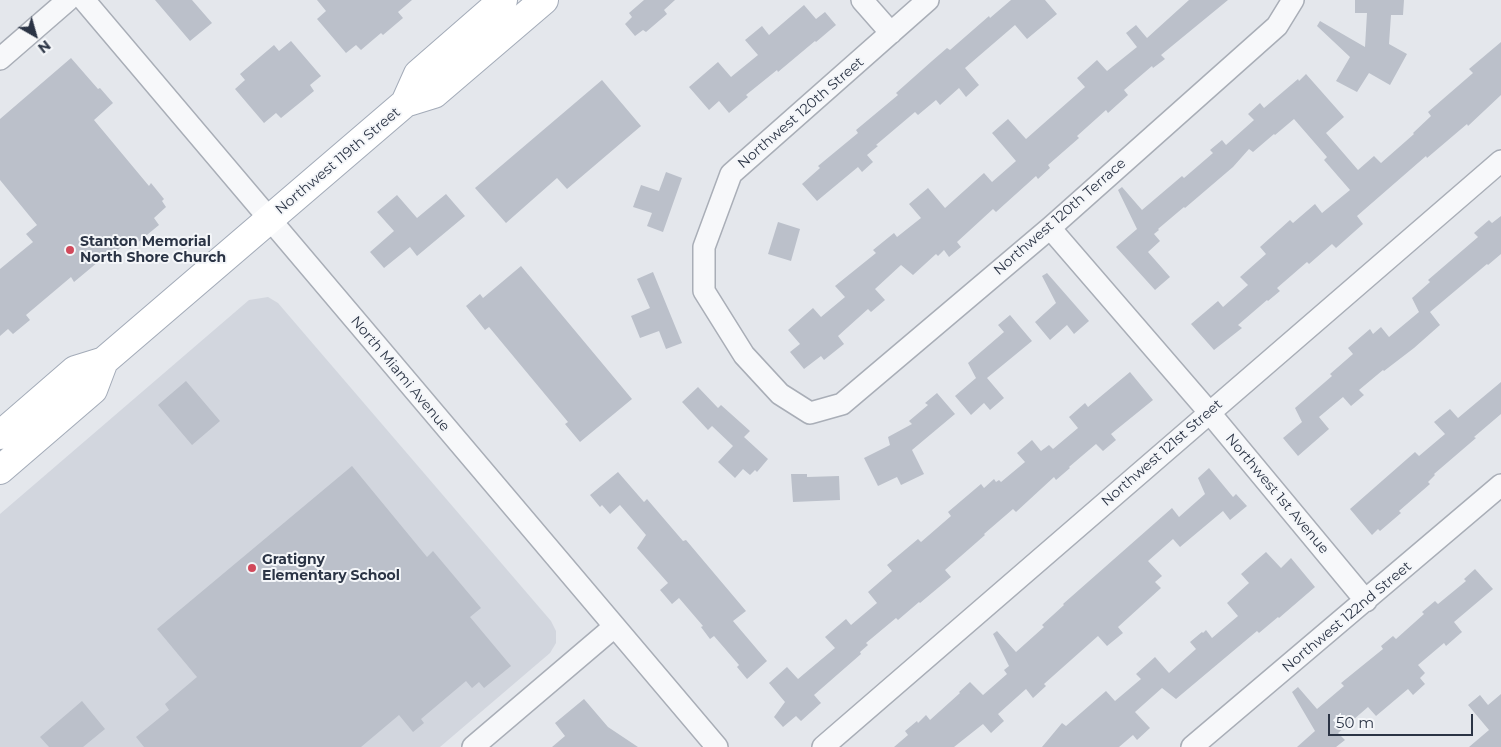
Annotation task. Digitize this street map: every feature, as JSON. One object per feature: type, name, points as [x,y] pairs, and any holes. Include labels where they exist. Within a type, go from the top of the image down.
[{"type":"main road","name":"Northwest 119th Street","points":[[405,103],[418,74],[503,0]]},
{"type":"main road","name":"Northwest 119th Street","points":[[104,361],[405,103],[434,94],[544,0]]},
{"type":"main road","points":[[0,434],[75,370],[104,361]]},
{"type":"main road","points":[[0,470],[93,390],[104,361]]},
{"type":"street","points":[[0,60],[68,0]]},
{"type":"street","name":"North Miami Avenue","points":[[84,0],[717,747]]},
{"type":"street","points":[[862,0],[891,33]]},
{"type":"street","name":"Northwest 120th Street","points":[[810,413],[780,394],[744,355],[704,291],[704,247],[731,174],[928,0]]},
{"type":"street","name":"Northwest 120th Terrace","points":[[810,413],[842,404],[1050,228],[1278,26],[1293,0]]},
{"type":"street","name":"Northwest 121st Street","points":[[823,747],[1501,161]]},
{"type":"street","name":"Northwest 1st Avenue","points":[[1050,228],[1209,412],[1366,601]]},
{"type":"street","name":"Northwest 122nd Street","points":[[1192,747],[1501,485]]},
{"type":"street","points":[[473,747],[614,627]]},
{"type":"shaded area","name":"Gratigny Elementary School","points":[[268,297],[278,303],[551,621],[556,631],[556,643],[550,653],[440,747],[0,747],[0,514],[249,300]]},
{"type":"building","points":[[155,0],[192,0],[212,23],[190,41]]},
{"type":"building","points":[[317,0],[412,0],[398,12],[403,18],[383,35],[381,33],[361,50],[356,45],[346,53],[317,19],[326,11]]},
{"type":"building","points":[[644,0],[675,0],[664,10],[667,14],[646,32],[643,30],[635,36],[625,24],[632,17],[629,13]]},
{"type":"building","points":[[1011,0],[1045,0],[1057,14],[1027,39],[1015,25],[965,68],[979,85],[966,97],[959,88],[940,105],[936,100],[918,115],[915,112],[867,155],[873,162],[862,172],[858,167],[817,201],[802,184],[820,168],[818,166],[858,133],[856,130],[898,95],[896,93],[947,48],[950,50],[989,16],[990,18]]},
{"type":"building","points":[[1189,0],[1228,0],[1161,55],[1165,59],[1153,68],[1152,66],[1124,90],[1128,95],[1108,113],[1106,110],[1077,136],[1079,138],[1048,165],[1050,168],[1038,179],[1036,176],[996,212],[993,209],[957,242],[961,247],[949,257],[944,250],[938,256],[936,254],[913,275],[901,265],[875,289],[885,300],[871,312],[868,309],[838,336],[844,344],[824,360],[821,356],[804,369],[790,352],[800,344],[788,330],[813,308],[821,317],[845,297],[835,286],[876,253],[873,250],[894,233],[897,237],[921,218],[909,204],[928,188],[945,208],[984,173],[992,182],[1016,161],[992,133],[1008,119],[1026,139],[1085,87],[1077,78],[1097,60],[1107,71],[1137,47],[1126,33],[1136,25],[1147,38]]},
{"type":"building","points":[[1355,0],[1404,0],[1403,15],[1391,15],[1389,44],[1407,54],[1390,85],[1369,73],[1357,92],[1336,81],[1350,57],[1317,26],[1320,21],[1365,47],[1367,13],[1355,13]]},
{"type":"building","points":[[804,5],[816,19],[825,12],[836,25],[746,95],[748,97],[729,113],[719,101],[709,110],[689,87],[718,62],[731,77],[758,55],[745,40],[762,26],[769,35]]},
{"type":"building","points":[[291,41],[321,76],[310,85],[314,91],[302,101],[281,118],[276,113],[264,123],[235,89],[245,80],[240,74],[274,45],[279,51]]},
{"type":"building","points":[[1501,42],[1501,95],[1468,126],[1467,124],[1427,158],[1426,156],[1357,216],[1363,224],[1336,248],[1332,244],[1309,264],[1307,262],[1277,288],[1280,291],[1238,325],[1242,328],[1214,350],[1191,324],[1218,301],[1223,307],[1248,285],[1240,277],[1266,254],[1260,247],[1290,220],[1293,223],[1315,204],[1322,213],[1350,190],[1324,160],[1327,157],[1294,119],[1253,152],[1249,149],[1233,167],[1158,229],[1154,234],[1160,241],[1148,252],[1170,277],[1155,290],[1116,247],[1137,229],[1118,190],[1122,187],[1142,210],[1213,153],[1210,150],[1222,140],[1226,145],[1254,120],[1248,114],[1260,103],[1264,108],[1306,74],[1344,117],[1326,133],[1358,170],[1374,156],[1381,163],[1414,134],[1431,116],[1428,112],[1473,73],[1469,69]]},
{"type":"building","points":[[71,58],[113,103],[94,120],[149,186],[151,183],[164,199],[162,201],[166,207],[154,218],[159,225],[130,249],[126,243],[113,254],[110,252],[74,282],[71,277],[26,315],[30,320],[13,334],[8,329],[0,336],[0,269],[33,242],[26,234],[37,225],[0,180],[0,119]]},
{"type":"building","points":[[602,80],[641,126],[567,189],[557,178],[506,223],[475,188]]},
{"type":"building","points":[[666,172],[682,178],[663,232],[647,226],[652,213],[633,207],[641,185],[659,191]]},
{"type":"building","points":[[446,194],[465,216],[417,256],[410,247],[384,268],[370,252],[394,231],[377,212],[397,195],[417,218]]},
{"type":"building","points":[[1501,216],[1501,254],[1430,312],[1440,325],[1414,348],[1359,390],[1364,395],[1351,406],[1343,397],[1319,417],[1329,429],[1298,456],[1283,438],[1302,422],[1295,408],[1332,376],[1330,374],[1353,354],[1348,348],[1370,329],[1373,334],[1381,327],[1389,337],[1419,312],[1412,298],[1430,282],[1428,280],[1478,237],[1474,233],[1489,220],[1492,223]]},
{"type":"building","points":[[778,222],[800,229],[791,261],[768,254]]},
{"type":"building","points":[[521,266],[632,399],[580,442],[565,424],[568,422],[489,327],[485,330],[466,306],[480,294],[483,298]]},
{"type":"building","points":[[653,272],[682,343],[666,349],[659,331],[640,338],[631,316],[650,308],[637,279]]},
{"type":"building","points":[[1047,273],[1089,321],[1074,334],[1067,325],[1050,340],[1035,322],[1056,303],[1042,276]]},
{"type":"building","points":[[1010,315],[1032,341],[987,378],[1004,398],[990,410],[984,403],[971,415],[955,396],[976,378],[968,363],[1004,332],[998,325]]},
{"type":"building","points":[[1130,372],[1153,400],[1111,434],[1116,440],[1103,451],[1096,444],[1056,480],[1054,477],[1016,512],[1013,509],[945,570],[951,577],[920,603],[898,620],[896,618],[866,643],[868,645],[860,652],[861,654],[814,695],[821,703],[801,721],[796,716],[783,727],[774,717],[785,702],[769,683],[787,667],[798,679],[835,648],[825,637],[846,619],[851,625],[877,603],[868,592],[892,571],[887,565],[918,539],[921,542],[951,516],[948,512],[981,484],[984,488],[994,479],[996,482],[999,480],[1001,482],[1025,462],[1017,453],[1032,440],[1041,451],[1049,445],[1053,449],[1078,428],[1069,417],[1085,403],[1088,407]]},
{"type":"building","points":[[186,381],[220,421],[192,445],[158,405]]},
{"type":"building","points":[[1501,382],[1501,414],[1434,474],[1428,482],[1430,484],[1399,511],[1401,513],[1380,531],[1378,529],[1372,535],[1350,509],[1415,452],[1419,456],[1445,434],[1434,422],[1450,409],[1458,418]]},
{"type":"building","points":[[698,387],[718,408],[721,405],[750,431],[744,437],[768,459],[757,472],[755,470],[750,475],[743,469],[735,478],[718,462],[733,446],[712,426],[708,430],[682,402]]},
{"type":"building","points":[[937,393],[955,414],[912,450],[924,474],[901,485],[897,477],[878,486],[864,458],[890,445],[888,437],[912,424],[909,421],[928,405],[925,403]]},
{"type":"building","points":[[352,466],[427,557],[433,551],[481,608],[470,617],[511,666],[484,688],[479,682],[472,688],[466,681],[421,719],[424,723],[413,732],[399,715],[361,747],[144,747],[136,737],[169,710],[165,704],[197,677],[157,629]]},
{"type":"building","points":[[1209,468],[1233,497],[1236,494],[1247,506],[1230,520],[1223,511],[1180,547],[1173,539],[1148,561],[1162,576],[1155,582],[1161,588],[1118,627],[1123,633],[1107,646],[1098,636],[1044,684],[1046,686],[1033,698],[1026,689],[998,714],[1004,721],[991,733],[983,724],[954,747],[894,747],[908,735],[905,731],[917,721],[918,723],[926,715],[930,720],[970,682],[983,695],[1007,674],[1004,670],[1009,666],[993,634],[997,631],[1016,652],[1044,627],[1042,625],[1063,604],[1172,508],[1179,517],[1205,494],[1198,478]]},
{"type":"building","points":[[618,472],[644,502],[647,499],[683,541],[686,540],[746,611],[733,621],[767,661],[747,679],[737,667],[739,665],[714,636],[710,639],[701,627],[703,626],[679,598],[672,604],[660,590],[668,583],[637,548],[646,535],[620,505],[610,514],[602,505],[600,507],[590,495]]},
{"type":"building","points":[[791,474],[807,474],[807,477],[839,476],[840,500],[793,502]]},
{"type":"building","points":[[1266,552],[1281,568],[1291,558],[1315,587],[1279,618],[1259,633],[1257,631],[1176,699],[1162,688],[1135,712],[1150,728],[1137,740],[1133,735],[1119,747],[1042,747],[1062,723],[1066,726],[1106,691],[1115,701],[1141,679],[1136,674],[1155,657],[1169,673],[1196,649],[1190,642],[1202,632],[1206,630],[1212,638],[1238,616],[1227,603],[1249,583],[1241,574]]},
{"type":"building","points":[[1475,569],[1493,589],[1454,622],[1462,632],[1446,646],[1444,643],[1418,665],[1425,673],[1420,678],[1425,684],[1413,695],[1408,689],[1376,716],[1368,707],[1338,733],[1345,740],[1336,747],[1297,747],[1315,731],[1292,692],[1298,687],[1317,709],[1344,686],[1341,683],[1383,649],[1381,646],[1393,636],[1396,639],[1424,614],[1422,612],[1435,601],[1438,604],[1466,581],[1464,579]]},
{"type":"building","points":[[1501,694],[1501,747],[1469,747],[1489,730],[1468,705],[1480,695],[1488,705]]},
{"type":"building","points":[[584,699],[608,727],[638,747],[552,747],[565,736],[555,723]]},
{"type":"building","points":[[82,701],[105,729],[83,747],[49,747],[40,737]]},
{"type":"place","name":"Stanton Memorial North Shore Church","points":[[70,250]]},
{"type":"place","name":"Gratigny Elementary School","points":[[252,568]]}]
